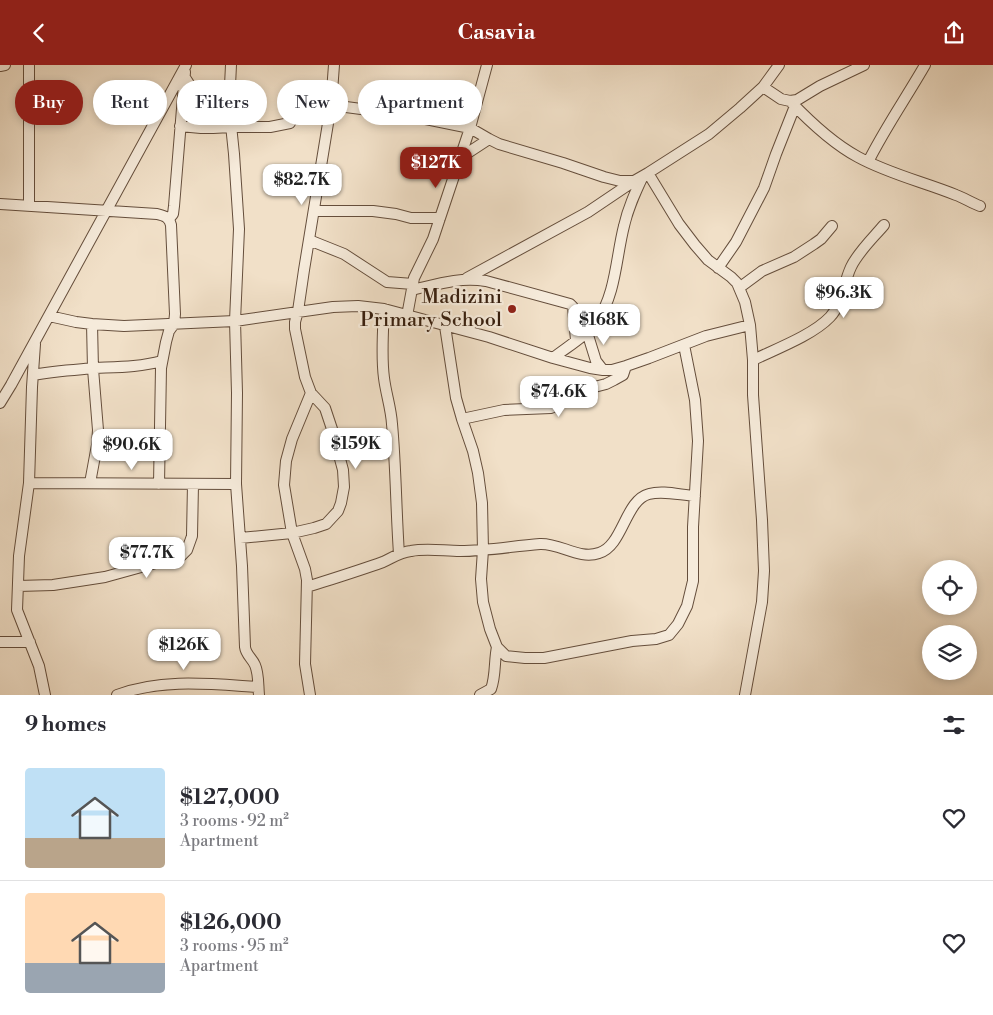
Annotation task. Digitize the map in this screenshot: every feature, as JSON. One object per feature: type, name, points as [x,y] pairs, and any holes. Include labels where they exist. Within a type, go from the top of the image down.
[{"type":"street","points":[[0,66],[5,65]]},
{"type":"street","points":[[29,65],[30,205]]},
{"type":"street","points":[[117,695],[140,692],[152,686],[183,684],[258,691],[256,669],[246,653],[245,647],[236,484],[237,393],[235,321],[239,229],[234,154],[228,127],[231,65]]},
{"type":"street","points":[[333,80],[334,65]]},
{"type":"street","points":[[407,316],[416,274],[440,218],[470,128],[487,65]]},
{"type":"street","points":[[465,279],[588,212],[709,134],[764,87],[779,65]]},
{"type":"street","points":[[718,268],[736,242],[764,188],[792,103],[820,86],[864,65]]},
{"type":"street","points":[[868,162],[925,65]]},
{"type":"street","points":[[185,69],[202,105],[209,113],[228,127]]},
{"type":"street","points":[[169,219],[173,214],[174,207],[185,69]]},
{"type":"street","points":[[0,403],[12,385],[185,69]]},
{"type":"street","points":[[764,87],[781,99],[792,103],[826,135],[857,157],[876,166],[956,195],[980,207]]},
{"type":"street","points":[[348,107],[406,115],[470,128],[499,144],[620,181],[642,177]]},
{"type":"street","points":[[180,126],[201,128],[270,127],[280,125]]},
{"type":"street","points":[[240,538],[292,533],[326,524],[338,511],[344,487],[344,470],[332,429],[325,408],[311,393],[304,377],[295,329],[328,125]]},
{"type":"street","points":[[460,158],[489,139]]},
{"type":"street","points":[[642,177],[666,203],[708,260],[737,283],[745,302],[750,325],[764,571],[762,602],[745,695]]},
{"type":"street","points":[[553,359],[587,332],[603,310],[611,288],[623,227],[630,203],[642,177]]},
{"type":"street","points":[[0,204],[157,214],[169,219],[171,225],[175,303],[174,324],[169,331],[162,361],[159,484]]},
{"type":"street","points":[[314,211],[374,211],[411,218],[440,218]]},
{"type":"street","points":[[753,360],[794,341],[831,316],[844,292],[847,276],[852,266],[884,225]]},
{"type":"street","points":[[739,288],[762,271],[794,257],[814,244],[832,226]]},
{"type":"street","points":[[309,240],[344,254],[392,283],[412,287],[465,279],[486,281],[570,304],[573,307],[576,340]]},
{"type":"street","points":[[49,316],[76,322],[124,326],[235,321],[298,311],[358,306],[384,309],[490,337],[553,359],[602,370],[612,370],[626,366],[706,336],[750,325]]},
{"type":"street","points":[[384,309],[384,378],[392,420],[399,554]]},
{"type":"street","points":[[90,483],[98,430],[93,369],[92,324]]},
{"type":"street","points":[[446,326],[456,398],[474,451],[478,473],[482,503],[483,602],[497,647],[506,656],[525,658],[544,658],[632,641],[656,639],[669,635],[678,625],[687,606],[693,581],[694,496],[698,441],[695,400],[684,345]]},
{"type":"street","points":[[587,332],[596,361],[602,370]]},
{"type":"street","points":[[36,340],[29,483],[19,556],[17,610],[39,666],[45,695]]},
{"type":"street","points":[[33,375],[56,371],[133,367],[162,361]]},
{"type":"street","points":[[462,419],[504,411],[552,408],[583,390],[606,384],[623,375],[626,366]]},
{"type":"street","points":[[310,695],[305,664],[307,587],[305,569],[292,533],[284,485],[286,461],[292,439],[311,393]]},
{"type":"street","points":[[29,483],[236,484]]},
{"type":"street","points":[[18,586],[52,585],[104,577],[181,556],[192,536],[193,484]]},
{"type":"street","points":[[307,587],[385,561],[399,554],[426,549],[483,550],[542,544],[590,555],[601,553],[611,545],[636,502],[642,496],[651,493],[694,496]]},
{"type":"street","points":[[0,642],[30,642]]},
{"type":"street","points":[[480,695],[492,689],[497,647]]},
{"type":"place","name":"Madizini Primary School","points":[[512,309]]}]
